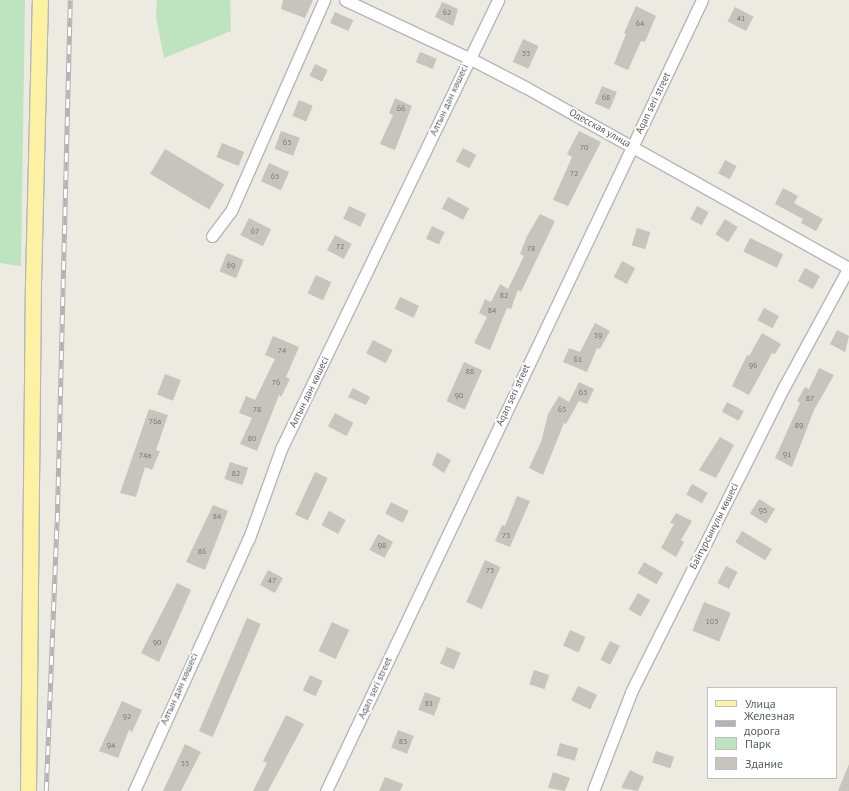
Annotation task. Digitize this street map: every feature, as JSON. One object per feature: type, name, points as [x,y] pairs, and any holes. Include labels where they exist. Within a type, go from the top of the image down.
[{"type":"main road","points":[[28,791],[33,283],[40,0]]},
{"type":"street","points":[[212,236],[230,211],[324,0]]},
{"type":"street","name":"Одесская улица","points":[[345,0],[469,58],[632,146],[849,268]]},
{"type":"street","name":"Алтын дән көшесі","points":[[134,791],[249,538],[281,449],[498,0]]},
{"type":"street","name":"Aqan seri street","points":[[326,791],[702,0]]},
{"type":"street","name":"Байтұрсынұлы көшесі","points":[[593,791],[632,690],[785,385],[849,268]]},
{"type":"green space","points":[[0,0],[25,0],[21,266],[0,263]]},
{"type":"green space","points":[[157,0],[230,0],[231,31],[164,58],[156,17]]},
{"type":"building","points":[[283,0],[313,0],[305,18],[281,9]]},
{"type":"building","points":[[442,2],[458,9],[453,26],[435,17]]},
{"type":"building","points":[[636,6],[656,16],[645,42],[641,41],[628,70],[614,64],[626,34],[624,33]]},
{"type":"building","points":[[735,7],[754,17],[746,31],[727,21]]},
{"type":"building","points":[[335,12],[353,20],[348,31],[330,23]]},
{"type":"building","points":[[523,39],[539,46],[528,69],[513,62]]},
{"type":"building","points":[[420,52],[437,59],[433,69],[416,62]]},
{"type":"building","points":[[315,64],[328,70],[322,82],[310,76]]},
{"type":"building","points":[[602,86],[617,92],[610,110],[595,104]]},
{"type":"building","points":[[395,98],[412,106],[395,150],[380,144],[393,115],[389,113]]},
{"type":"building","points":[[299,100],[313,106],[306,122],[292,116]]},
{"type":"building","points":[[281,131],[300,138],[293,156],[275,149]]},
{"type":"building","points":[[579,131],[601,142],[568,206],[553,200],[572,157],[567,154]]},
{"type":"building","points":[[222,143],[244,152],[239,166],[216,157]]},
{"type":"building","points":[[463,148],[476,155],[469,168],[456,161]]},
{"type":"building","points":[[165,149],[224,185],[209,209],[150,174]]},
{"type":"building","points":[[725,160],[737,166],[730,179],[718,173]]},
{"type":"building","points":[[269,163],[289,172],[281,190],[261,181]]},
{"type":"building","points":[[783,188],[798,196],[794,203],[823,219],[816,231],[801,223],[803,219],[775,204]]},
{"type":"building","points":[[448,197],[469,208],[463,220],[442,208]]},
{"type":"building","points":[[349,206],[366,214],[360,227],[343,219]]},
{"type":"building","points":[[697,206],[709,212],[702,225],[690,219]]},
{"type":"building","points":[[540,214],[555,221],[521,292],[518,290],[511,309],[507,308],[490,350],[474,343],[487,317],[479,313],[485,299],[491,302],[500,284],[508,289],[524,256],[520,254],[527,236]]},
{"type":"building","points":[[249,218],[271,229],[263,246],[240,235]]},
{"type":"building","points":[[725,219],[738,227],[728,242],[715,234]]},
{"type":"building","points":[[432,226],[445,232],[439,245],[426,239]]},
{"type":"building","points":[[637,228],[650,232],[645,249],[632,245]]},
{"type":"building","points":[[335,235],[352,244],[344,259],[327,250]]},
{"type":"building","points":[[750,238],[783,254],[777,268],[743,251]]},
{"type":"building","points":[[227,253],[244,260],[236,278],[220,272]]},
{"type":"building","points":[[622,261],[635,268],[627,284],[614,277]]},
{"type":"building","points":[[805,268],[820,276],[813,289],[798,281]]},
{"type":"building","points":[[316,275],[331,282],[323,300],[308,293]]},
{"type":"building","points":[[400,297],[419,306],[414,318],[395,309]]},
{"type":"building","points":[[764,308],[779,316],[772,328],[757,320]]},
{"type":"building","points":[[595,323],[610,331],[600,349],[597,348],[587,372],[563,362],[569,348],[580,352]]},
{"type":"building","points":[[837,330],[849,336],[845,352],[830,344]]},
{"type":"building","points":[[762,333],[781,344],[775,354],[772,353],[749,395],[732,386],[747,355],[749,356]]},
{"type":"building","points":[[273,336],[299,347],[286,377],[290,379],[281,397],[279,395],[257,451],[240,444],[252,418],[239,413],[246,396],[255,400],[275,359],[265,355]]},
{"type":"building","points":[[373,340],[393,350],[386,363],[366,353]]},
{"type":"building","points":[[464,362],[482,370],[465,409],[447,401]]},
{"type":"building","points":[[819,368],[834,375],[814,410],[792,467],[775,458],[800,403],[797,401],[805,387],[809,389]]},
{"type":"building","points":[[165,374],[181,380],[173,401],[157,395]]},
{"type":"building","points":[[579,382],[594,389],[587,404],[579,401],[566,424],[564,423],[543,475],[529,468],[541,442],[548,414],[559,396],[569,402]]},
{"type":"building","points":[[353,388],[370,397],[366,405],[348,397]]},
{"type":"building","points":[[727,402],[744,411],[739,421],[722,412]]},
{"type":"building","points":[[149,409],[168,415],[156,450],[160,451],[152,470],[145,467],[136,497],[120,493]]},
{"type":"building","points":[[335,413],[354,423],[346,436],[328,426]]},
{"type":"building","points":[[720,437],[734,445],[716,478],[699,470]]},
{"type":"building","points":[[437,452],[451,460],[444,473],[432,465]]},
{"type":"building","points":[[230,462],[248,468],[243,485],[224,479]]},
{"type":"building","points":[[315,472],[328,478],[308,521],[295,515]]},
{"type":"building","points":[[692,484],[708,493],[702,503],[686,494]]},
{"type":"building","points":[[517,496],[530,501],[510,547],[495,541],[502,525],[505,526]]},
{"type":"building","points":[[759,499],[775,509],[766,523],[750,513]]},
{"type":"building","points":[[391,502],[409,511],[403,523],[385,514]]},
{"type":"building","points":[[213,505],[228,511],[205,570],[186,562]]},
{"type":"building","points":[[329,511],[346,520],[338,534],[321,525]]},
{"type":"building","points":[[676,513],[692,521],[681,540],[684,542],[676,557],[661,548],[674,524],[670,523]]},
{"type":"building","points":[[742,531],[772,549],[765,560],[735,542]]},
{"type":"building","points":[[378,534],[393,542],[385,558],[370,550]]},
{"type":"building","points":[[485,560],[501,567],[482,609],[466,602]]},
{"type":"building","points":[[644,562],[663,573],[657,584],[638,573]]},
{"type":"building","points":[[726,566],[738,572],[729,589],[717,583]]},
{"type":"building","points":[[268,570],[283,578],[275,593],[260,585]]},
{"type":"building","points":[[177,583],[191,590],[159,662],[141,653]]},
{"type":"building","points":[[638,593],[650,600],[641,616],[628,609]]},
{"type":"building","points":[[704,602],[731,613],[719,642],[692,631]]},
{"type":"building","points":[[247,618],[261,624],[213,737],[199,731]]},
{"type":"building","points":[[332,622],[349,630],[336,659],[318,651]]},
{"type":"building","points":[[570,630],[586,637],[579,652],[563,646]]},
{"type":"building","points":[[610,641],[620,646],[610,665],[600,660]]},
{"type":"building","points":[[447,647],[461,653],[454,669],[440,664]]},
{"type":"building","points":[[534,670],[549,675],[545,689],[529,684]]},
{"type":"building","points":[[310,675],[323,681],[316,696],[303,690]]},
{"type":"building","points":[[578,686],[597,695],[590,709],[571,701]]},
{"type":"building","points":[[425,692],[441,698],[434,716],[418,710]]},
{"type":"building","points":[[122,701],[142,710],[132,732],[129,730],[118,758],[99,751]]},
{"type":"building","points":[[286,715],[304,724],[268,791],[253,791],[267,763],[263,761]]},
{"type":"building","points":[[398,730],[414,736],[407,754],[391,748]]},
{"type":"building","points":[[560,743],[578,748],[575,761],[556,755]]},
{"type":"building","points":[[185,744],[201,752],[181,791],[163,791]]},
{"type":"building","points":[[656,751],[674,757],[670,768],[652,762]]},
{"type":"building","points":[[849,764],[849,791],[838,791]]},
{"type":"building","points":[[630,770],[644,777],[638,791],[621,788]]},
{"type":"building","points":[[553,772],[570,778],[565,791],[548,788]]},
{"type":"building","points":[[385,777],[403,784],[400,791],[379,791]]},
{"type":"railway","points":[[46,791],[57,522],[70,0]]}]
